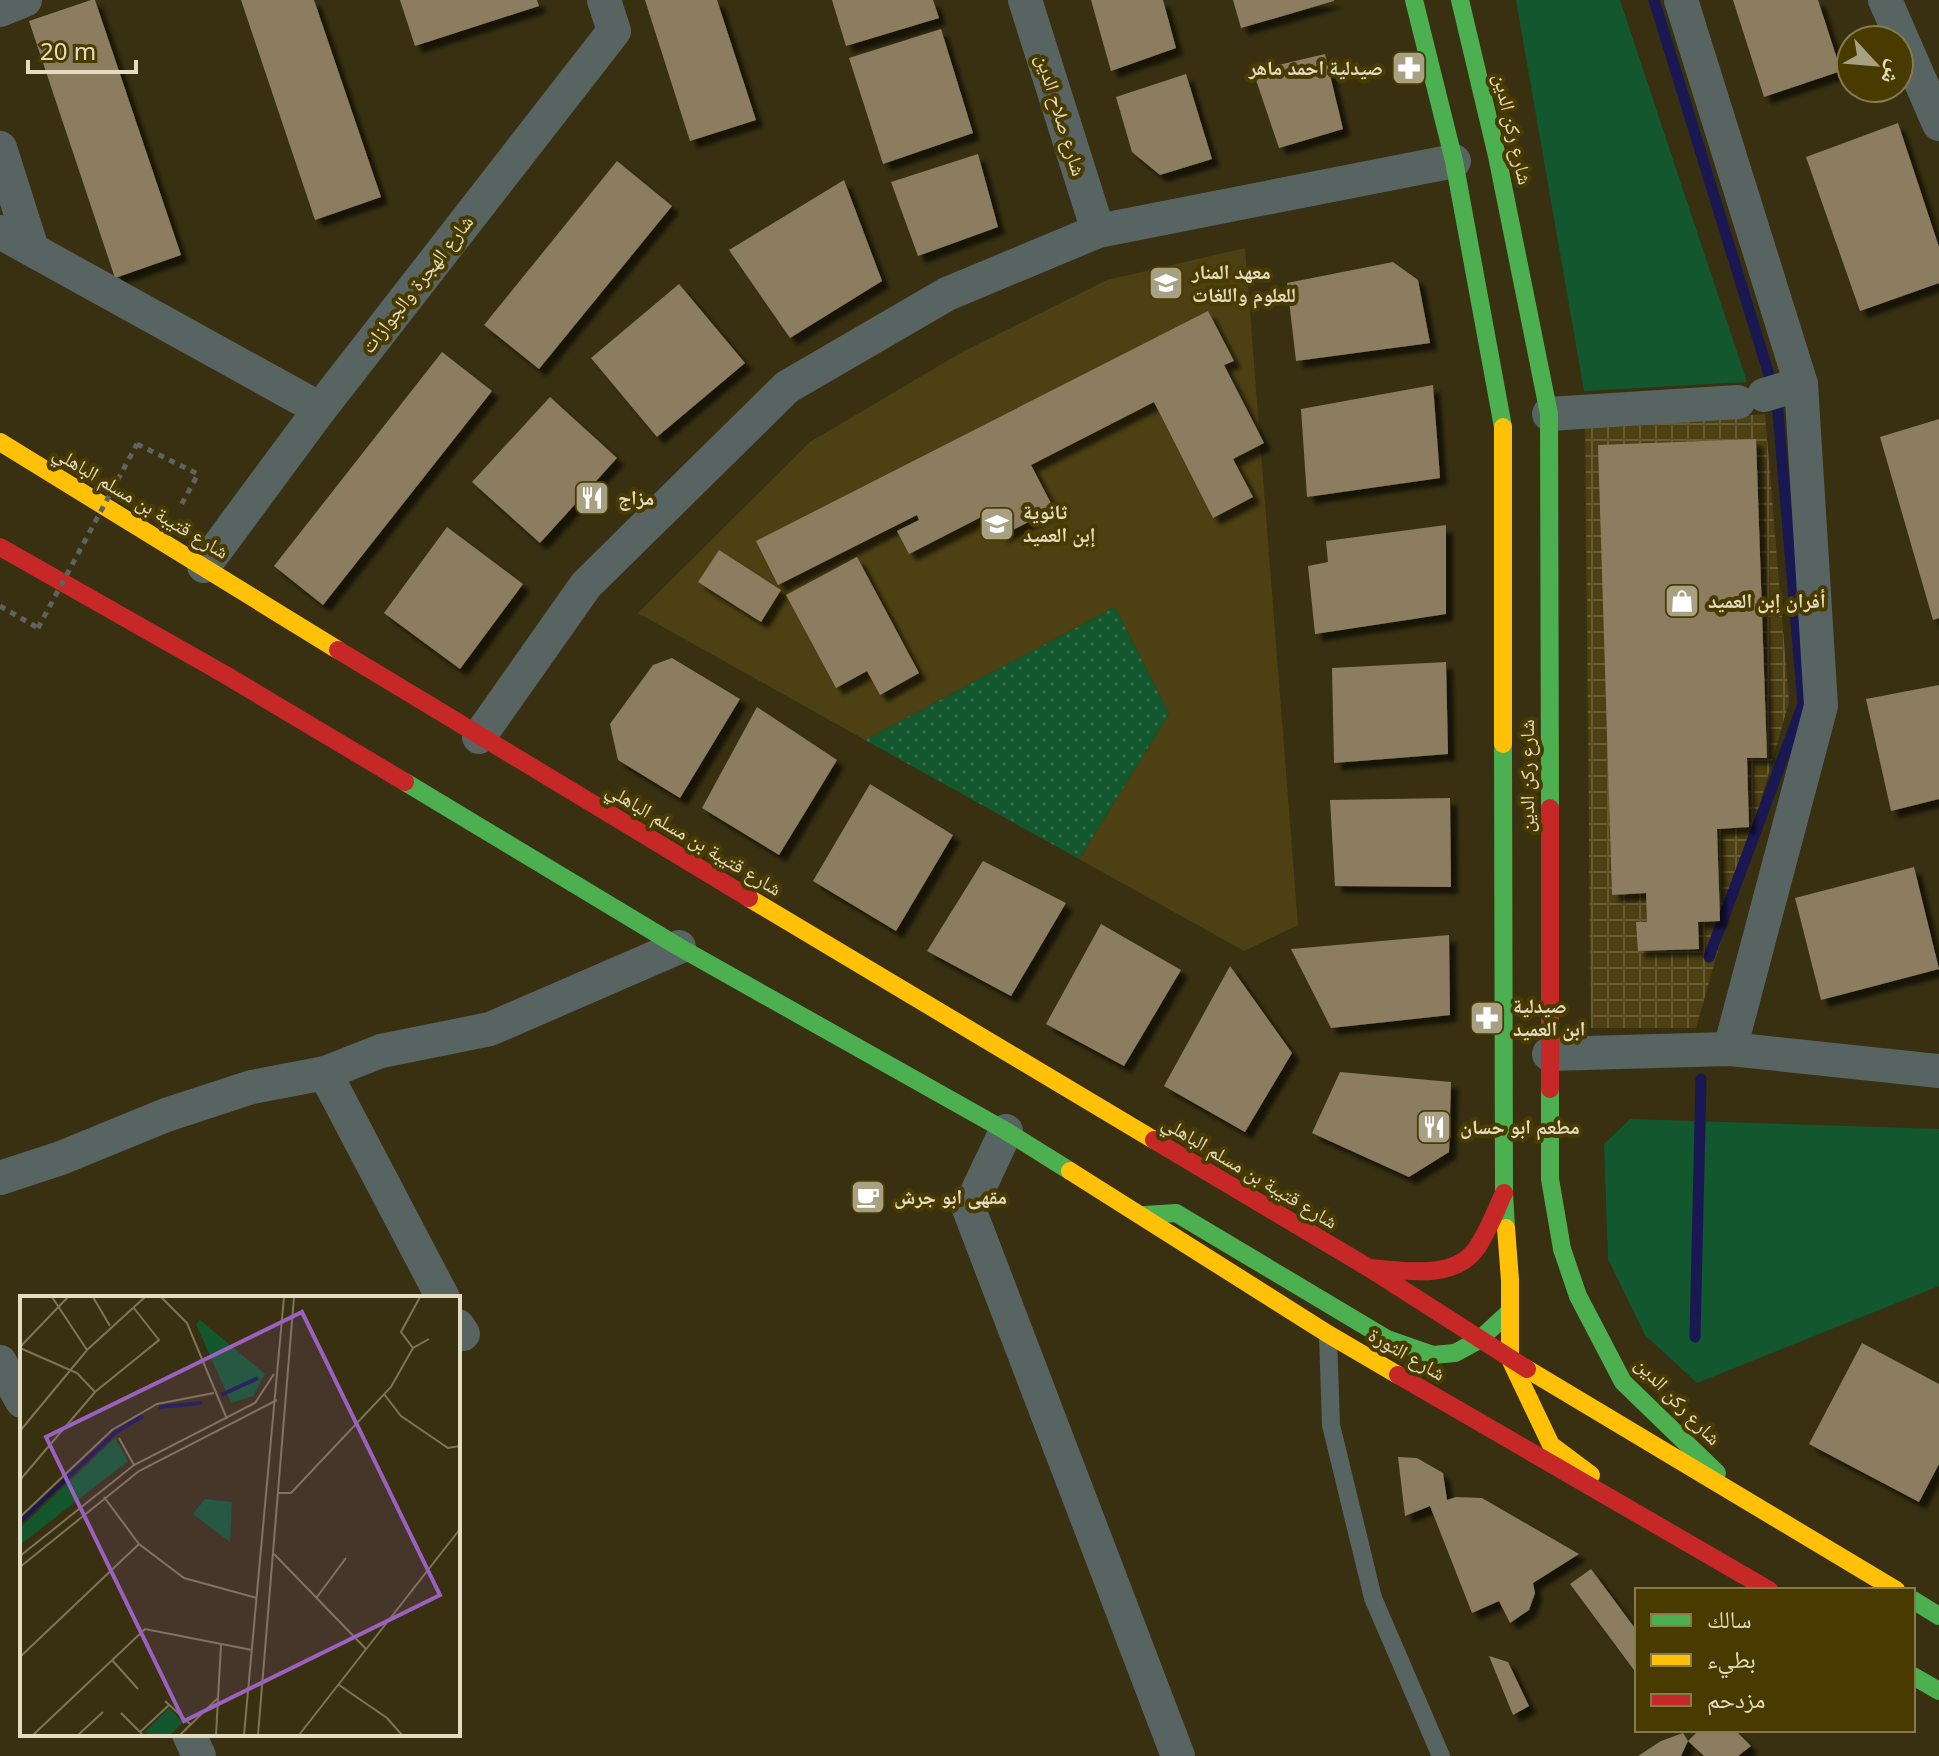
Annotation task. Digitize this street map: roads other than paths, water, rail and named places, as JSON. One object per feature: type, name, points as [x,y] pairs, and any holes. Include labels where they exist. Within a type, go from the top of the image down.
[{"type":"main road","name":"شارع ركن الدين","points":[[1414,0],[1454,161],[1503,425],[1504,1193],[1510,1359]]},
{"type":"main road","name":"شارع ركن الدين","points":[[1460,0],[1497,156],[1549,414],[1550,1179],[1562,1249],[1578,1296],[1623,1382],[1741,1497]]},
{"type":"main road","name":"شارع قتيبة بن مسلم الباهلي","points":[[0,442],[479,737],[1369,1268]]},
{"type":"main road","points":[[0,547],[224,674],[679,947],[1006,1131],[1143,1215],[1176,1213],[1387,1339],[1433,1355],[1455,1353],[1479,1340],[1510,1311],[1526,1284]]},
{"type":"main road","points":[[1543,1244],[1547,1231],[1550,1179]]},
{"type":"main road","points":[[1369,1268],[1441,1270],[1455,1266],[1473,1253],[1504,1193]]},
{"type":"main road","name":"شارع الثورة","points":[[1143,1215],[1328,1334],[1655,1522]]},
{"type":"main road","points":[[1369,1268],[1510,1359],[1893,1588]]},
{"type":"main road","points":[[1510,1359],[1551,1445],[1655,1522],[1766,1588]]},
{"type":"main road","points":[[1915,1601],[1939,1616]]},
{"type":"main road","points":[[1915,1677],[1939,1691]]},
{"type":"street","points":[[0,10],[25,0]]},
{"type":"street","name":"شارع الهجرة والجوازات","points":[[204,566],[320,409],[614,31],[604,0]]},
{"type":"street","name":"شارع صلاح الدين","points":[[1025,0],[1098,231]]},
{"type":"street","points":[[1681,0],[1801,384],[1821,706],[1713,1049]]},
{"type":"street","points":[[1885,0],[1939,124]]},
{"type":"street","points":[[0,148],[32,249]]},
{"type":"street","points":[[479,737],[586,585],[787,387],[947,294],[1098,231],[1454,161]]},
{"type":"street","points":[[0,232],[320,409]]},
{"type":"street","points":[[1549,414],[1751,398],[1801,384]]},
{"type":"street","points":[[0,1178],[49,1163],[166,1115],[222,1096],[325,1073],[381,1051],[490,1029],[679,947]]},
{"type":"street","points":[[1549,1054],[1713,1049],[1939,1071]]},
{"type":"street","points":[[325,1073],[442,1296]]},
{"type":"street","points":[[1006,1131],[969,1209],[1178,1756]]},
{"type":"street","points":[[0,1362],[20,1397]]},
{"type":"street","points":[[190,1736],[199,1756]]},
{"type":"lane","points":[[1328,1334],[1331,1425],[1373,1598],[1441,1756]]},
{"type":"waterway","points":[[1654,0],[1777,401],[1803,704],[1709,957]]},
{"type":"waterway","points":[[1695,1337],[1701,1079]]},
{"type":"place","name":"صيدلية احمد ماهر","points":[[1409,68]]},
{"type":"place","name":"معهد المنار للعلوم واللغات","points":[[1166,283]]},
{"type":"place","name":"مزاج","points":[[592,498]]},
{"type":"place","name":"ثانوية إبن العميد","points":[[997,524]]},
{"type":"place","name":"أفران إبن العميد","points":[[1682,601]]},
{"type":"place","name":"صيدلية ابن العميد","points":[[1487,1018]]},
{"type":"place","name":"مطعم ابو حسان","points":[[1434,1127]]},
{"type":"place","name":"مقهى ابو جرش","points":[[868,1197]]}]
